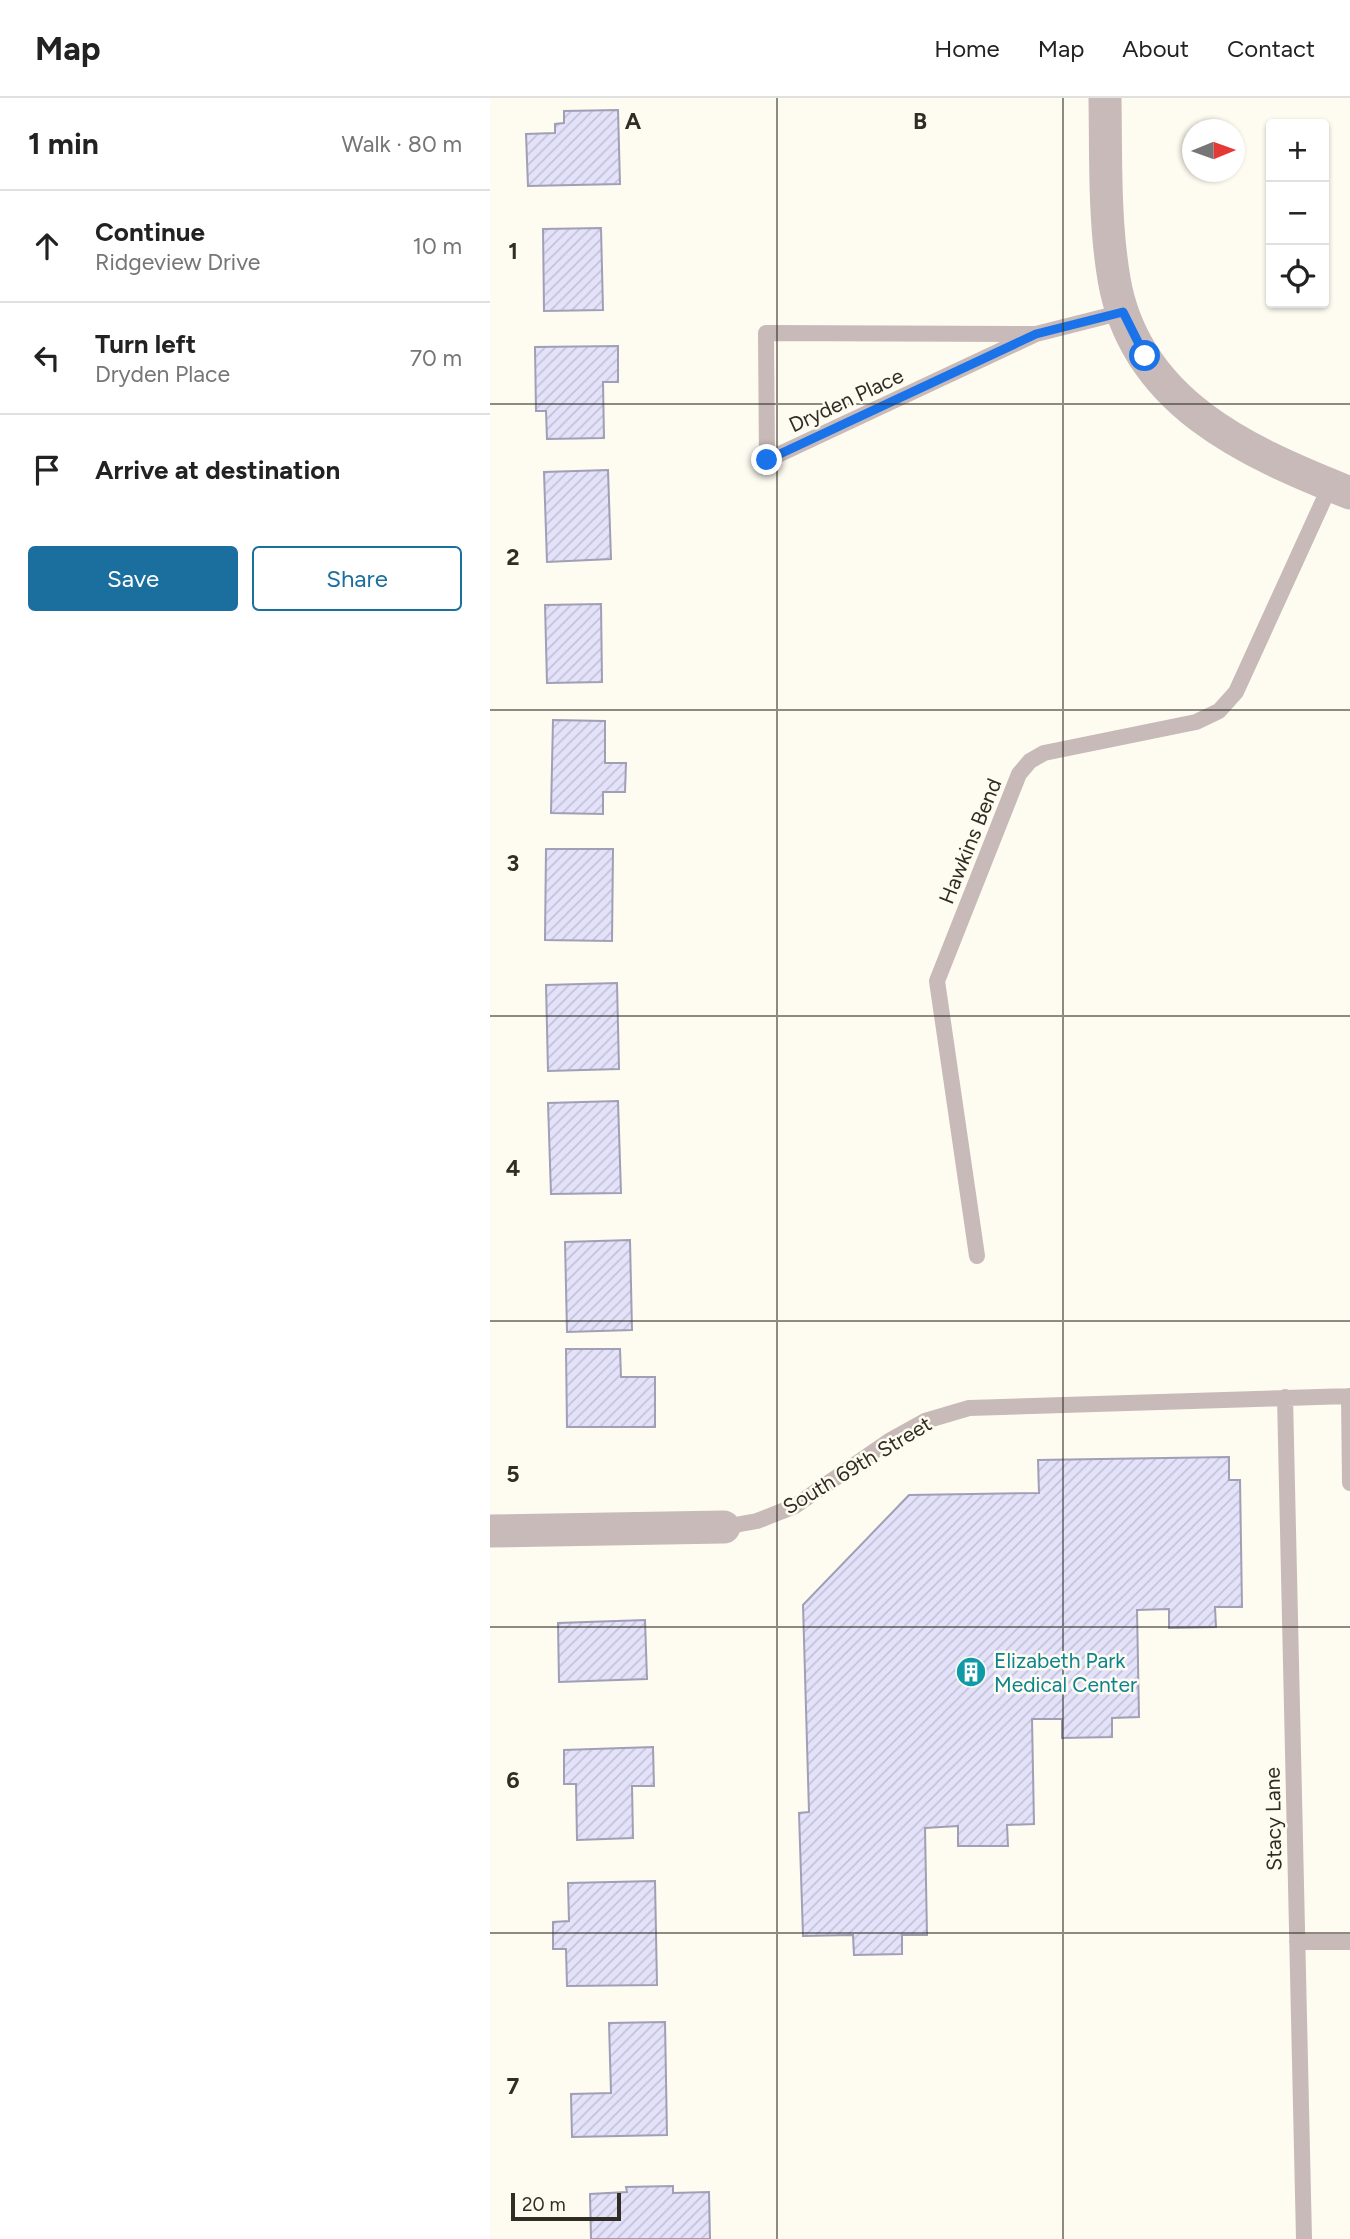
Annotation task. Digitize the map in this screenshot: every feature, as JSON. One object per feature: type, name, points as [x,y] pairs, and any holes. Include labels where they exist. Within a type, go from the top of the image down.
[{"type":"street","points":[[1105,98],[1108,230],[1114,281],[1123,312],[1145,356],[1173,393],[1207,424],[1246,449],[1340,490]]},
{"type":"street","name":"South 69th Street","points":[[490,1531],[724,1527]]},
{"type":"lane","name":"Dryden Place","points":[[1036,334],[766,333],[767,460],[1036,334],[1123,312]]},
{"type":"lane","name":"Hawkins Bend","points":[[978,1256],[937,981],[1019,774],[1030,761],[1044,753],[1196,722],[1219,711],[1236,692],[1340,490]]},
{"type":"lane","name":"South 69th Street","points":[[724,1527],[757,1521],[795,1506],[889,1441],[925,1421],[969,1408],[1349,1396]]},
{"type":"lane","points":[[1349,1396],[1350,1483]]},
{"type":"lane","name":"Stacy Lane","points":[[1285,1397],[1304,2239]]},
{"type":"lane","points":[[1297,1942],[1350,1942]]},
{"type":"building","points":[[618,110],[620,184],[528,186],[526,134],[555,133],[555,124],[564,123],[564,111]]},
{"type":"building","points":[[601,228],[603,310],[544,311],[543,229]]},
{"type":"building","points":[[618,346],[618,382],[603,382],[604,438],[547,439],[546,411],[536,411],[535,347]]},
{"type":"building","points":[[608,470],[611,559],[547,562],[544,472]]},
{"type":"building","points":[[601,604],[602,682],[547,683],[545,605]]},
{"type":"building","points":[[553,720],[605,721],[605,763],[626,763],[625,792],[603,792],[603,814],[551,813]]},
{"type":"building","points":[[546,849],[613,849],[612,941],[545,940]]},
{"type":"building","points":[[617,983],[619,1069],[548,1071],[546,985]]},
{"type":"building","points":[[618,1101],[621,1193],[551,1194],[548,1103]]},
{"type":"building","points":[[630,1240],[632,1330],[567,1332],[565,1242]]},
{"type":"building","points":[[566,1349],[620,1349],[621,1377],[655,1377],[655,1427],[567,1427]]},
{"type":"building","name":"Elizabeth Park Medical Center","points":[[1229,1457],[1229,1480],[1240,1480],[1242,1607],[1215,1607],[1216,1627],[1169,1628],[1169,1609],[1137,1610],[1139,1717],[1112,1718],[1112,1737],[1062,1738],[1062,1719],[1032,1719],[1034,1824],[1007,1825],[1008,1846],[958,1846],[958,1826],[925,1828],[927,1935],[902,1935],[902,1954],[854,1955],[853,1935],[803,1936],[799,1813],[809,1812],[803,1605],[909,1495],[1039,1493],[1038,1460]]},
{"type":"building","points":[[645,1620],[647,1679],[559,1682],[558,1623]]},
{"type":"building","points":[[653,1747],[654,1786],[632,1786],[633,1838],[577,1840],[576,1784],[564,1784],[564,1750]]},
{"type":"building","points":[[655,1881],[657,1985],[567,1986],[566,1949],[553,1949],[553,1922],[569,1921],[568,1883]]},
{"type":"building","points":[[665,2022],[667,2135],[572,2137],[571,2094],[611,2093],[609,2023]]},
{"type":"building","points":[[673,2186],[673,2193],[709,2192],[710,2239],[591,2239],[590,2194],[627,2192],[626,2187]]},
{"type":"place","name":"Elizabeth Park Medical Center","points":[[971,1672]]},
{"type":"route","points":[[767,460],[1036,334],[1123,312],[1145,356]]}]
